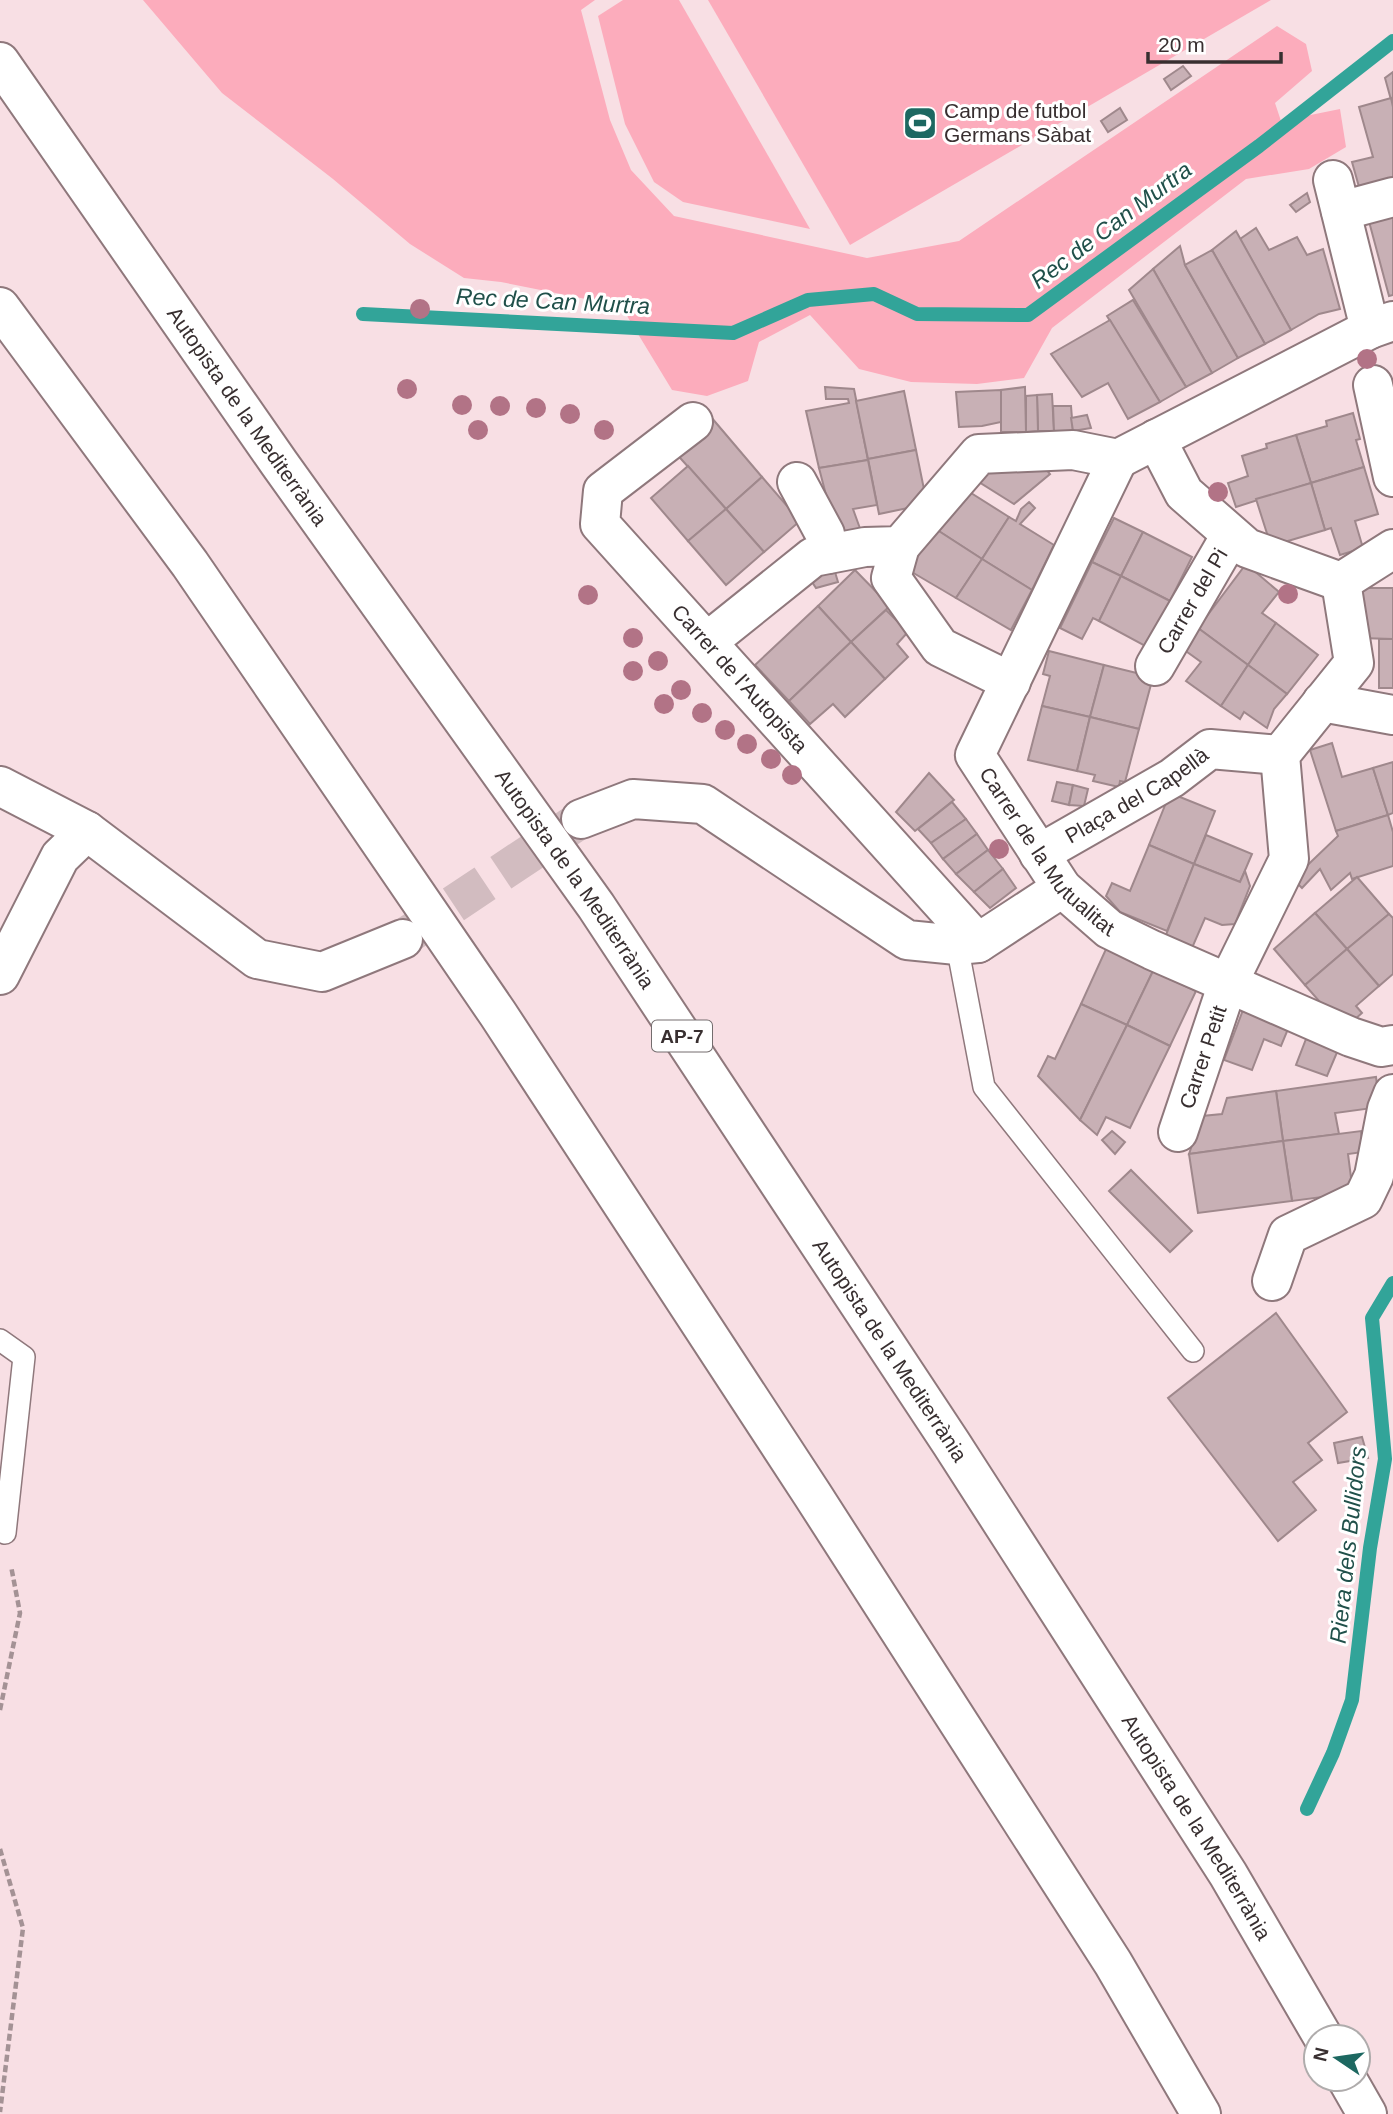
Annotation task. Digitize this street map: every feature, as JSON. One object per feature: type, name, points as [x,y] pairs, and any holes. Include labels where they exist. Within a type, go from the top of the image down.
[{"type":"main road","name":"Autopista de la Mediterrània","points":[[0,62],[279,463],[596,906],[973,1478],[1228,1874],[1315,2023]]},
{"type":"main road","points":[[1011,682],[940,647],[891,578],[900,545],[979,454],[1073,450],[1118,459],[1381,325],[1337,196],[1393,197]]},
{"type":"main road","points":[[0,307],[190,564],[498,1014],[925,1670],[1112,1964],[1202,2114]]},
{"type":"main road","points":[[1373,385],[1393,477]]},
{"type":"main road","name":"Carrer de l'Autopista","points":[[693,422],[603,491],[600,524],[707,642],[967,944]]},
{"type":"main road","name":"Carrer del Pi","points":[[1155,666],[1231,535],[1184,493],[1156,439]]},
{"type":"main road","name":"Carrer de la Mutualitat","points":[[1118,459],[975,755],[1062,888],[1109,929],[1351,1037],[1381,1047],[1393,1045]]},
{"type":"main road","points":[[797,482],[825,534],[828,554]]},
{"type":"main road","points":[[1231,535],[1247,548],[1342,582]]},
{"type":"main road","points":[[707,642],[813,557],[865,547],[900,545]]},
{"type":"main road","points":[[1342,582],[1393,549]]},
{"type":"main road","points":[[1228,983],[1289,859],[1280,755],[1354,663],[1342,582]]},
{"type":"main road","points":[[1322,702],[1393,715]]},
{"type":"main road","name":"Plaça del Capellà","points":[[1039,854],[1171,779],[1210,749],[1280,755]]},
{"type":"main road","points":[[0,786],[87,831],[257,959],[322,972],[402,939]]},
{"type":"main road","points":[[581,819],[634,799],[703,804],[907,940],[967,944],[1062,888]]},
{"type":"main road","points":[[0,975],[60,857],[87,831]]},
{"type":"main road","name":"Carrer Petit","points":[[1178,1132],[1228,983]]},
{"type":"main road","points":[[1272,1281],[1287,1235],[1363,1199],[1374,1176],[1387,1109],[1393,1094]]},
{"type":"main road","points":[[1355,2093],[1367,2114]]},
{"type":"lane","points":[[967,944],[984,1087],[1194,1351]]},
{"type":"lane","points":[[0,1340],[24,1357],[5,1533]]},
{"type":"path","points":[[0,1710],[20,1612],[5,1533]]},
{"type":"path","points":[[0,1849],[23,1928],[0,2112]]},
{"type":"shaded area","points":[[143,0],[595,0],[581,10],[610,120],[631,170],[674,216],[867,258],[959,241],[1277,26],[1306,44],[1312,71],[1275,103],[1281,121],[1340,109],[1346,147],[1309,169],[1246,179],[1052,328],[1024,378],[977,384],[911,382],[859,369],[810,315],[759,342],[748,381],[707,396],[672,390],[621,306],[501,282],[464,278],[410,244],[333,179],[222,93]]},
{"type":"shaded area","points":[[623,0],[679,0],[810,229],[683,202],[654,182],[625,124],[598,16]]},
{"type":"shaded area","name":"Camp de futbol Germans Sàbat","points":[[708,0],[1271,0],[850,245]]},
{"type":"building","points":[[1183,66],[1191,76],[1171,90],[1164,79]]},
{"type":"building","points":[[1393,72],[1393,107],[1385,78]]},
{"type":"building","points":[[1391,98],[1393,186],[1361,194],[1352,162],[1373,157],[1359,107]]},
{"type":"building","points":[[1120,108],[1127,120],[1108,132],[1101,121]]},
{"type":"building","points":[[1307,193],[1310,202],[1296,212],[1290,205]]},
{"type":"building","points":[[1393,207],[1393,295],[1389,296],[1367,214]]},
{"type":"building","points":[[1256,228],[1269,250],[1297,237],[1307,255],[1323,249],[1340,309],[1319,314],[1291,330],[1240,239]]},
{"type":"building","points":[[1236,231],[1291,330],[1265,344],[1212,250]]},
{"type":"building","points":[[1180,246],[1185,265],[1238,358],[1212,373],[1153,269]]},
{"type":"building","points":[[1212,250],[1265,344],[1238,358],[1185,265]]},
{"type":"building","points":[[1153,269],[1212,373],[1186,387],[1129,290]]},
{"type":"building","points":[[1133,300],[1186,387],[1160,402],[1107,316]]},
{"type":"building","points":[[1110,320],[1160,402],[1128,419],[1108,383],[1082,397],[1051,354]]},
{"type":"building","points":[[825,387],[854,389],[868,460],[819,468],[806,411],[849,403],[848,399],[826,399]]},
{"type":"building","points":[[1025,387],[1026,432],[1001,432],[1001,390]]},
{"type":"building","points":[[1001,390],[1001,422],[959,427],[956,392]]},
{"type":"building","points":[[904,391],[916,450],[868,459],[856,401]]},
{"type":"building","points":[[1052,394],[1054,431],[1038,431],[1037,395]]},
{"type":"building","points":[[1037,395],[1038,431],[1026,432],[1026,396]]},
{"type":"building","points":[[1053,406],[1071,406],[1073,431],[1054,431]]},
{"type":"building","points":[[1353,413],[1360,439],[1356,440],[1364,467],[1311,483],[1296,435],[1327,426],[1326,421]]},
{"type":"building","points":[[1087,415],[1091,428],[1073,431],[1071,418]]},
{"type":"building","points":[[711,417],[762,477],[726,509],[673,450]]},
{"type":"building","points":[[1296,435],[1311,483],[1236,507],[1228,483],[1248,476],[1242,456],[1267,448],[1266,444]]},
{"type":"building","points":[[916,450],[927,504],[879,514],[868,459]]},
{"type":"building","points":[[1036,457],[1050,474],[1014,504],[971,477]]},
{"type":"building","points":[[868,460],[877,505],[853,509],[862,534],[838,541],[819,468]]},
{"type":"building","points":[[688,466],[726,509],[688,541],[651,498]]},
{"type":"building","points":[[1364,467],[1378,514],[1355,521],[1363,548],[1340,555],[1331,528],[1325,530],[1311,483]]},
{"type":"building","points":[[762,477],[800,521],[764,552],[726,509]]},
{"type":"building","points":[[1311,483],[1325,530],[1271,546],[1256,499]]},
{"type":"building","points":[[960,486],[1009,517],[982,559],[931,526]]},
{"type":"building","points":[[1029,502],[1035,508],[1020,524],[1054,545],[1032,590],[982,559],[1009,517],[1016,521],[1021,509]]},
{"type":"building","points":[[726,509],[764,552],[726,585],[688,541]]},
{"type":"building","points":[[1114,518],[1143,532],[1121,576],[1092,562]]},
{"type":"building","points":[[931,526],[982,559],[956,598],[905,568]]},
{"type":"building","points":[[1143,532],[1192,557],[1170,601],[1121,576]]},
{"type":"building","points":[[982,559],[1032,590],[1011,630],[956,598]]},
{"type":"building","points":[[832,562],[838,582],[816,588],[805,571]]},
{"type":"building","points":[[1092,562],[1121,576],[1099,621],[1093,618],[1082,639],[1060,628]]},
{"type":"building","points":[[1246,564],[1279,592],[1262,613],[1276,623],[1248,665],[1198,628]]},
{"type":"building","points":[[855,570],[890,606],[851,642],[818,606]]},
{"type":"building","points":[[1121,576],[1170,601],[1147,647],[1099,621]]},
{"type":"building","points":[[1360,588],[1393,588],[1393,639],[1360,638]]},
{"type":"building","points":[[818,606],[851,642],[789,701],[755,665]]},
{"type":"building","points":[[886,610],[908,632],[897,644],[908,657],[885,679],[851,642]]},
{"type":"building","points":[[1276,623],[1318,655],[1287,694],[1248,665]]},
{"type":"building","points":[[1198,628],[1248,665],[1221,706],[1186,681],[1201,662],[1183,649]]},
{"type":"building","points":[[1379,639],[1393,639],[1393,688],[1379,688]]},
{"type":"building","points":[[851,642],[885,679],[845,717],[833,704],[810,724],[789,701]]},
{"type":"building","points":[[1049,651],[1104,665],[1090,717],[1042,706],[1050,676],[1043,674]]},
{"type":"building","points":[[1104,665],[1153,677],[1139,729],[1090,717]]},
{"type":"building","points":[[1248,665],[1287,694],[1274,709],[1267,728],[1244,712],[1240,719],[1221,706]]},
{"type":"building","points":[[1042,706],[1090,717],[1077,771],[1028,760]]},
{"type":"building","points":[[1090,717],[1139,729],[1125,782],[1120,781],[1119,787],[1093,781],[1095,775],[1077,771]]},
{"type":"building","points":[[1332,743],[1342,777],[1373,768],[1388,815],[1336,831],[1310,750]]},
{"type":"building","points":[[1393,762],[1393,813],[1388,815],[1373,768]]},
{"type":"building","points":[[929,773],[954,800],[915,831],[896,812]]},
{"type":"building","points":[[1057,782],[1073,785],[1069,805],[1052,801]]},
{"type":"building","points":[[1073,785],[1088,789],[1084,806],[1069,805]]},
{"type":"building","points":[[1170,793],[1215,811],[1194,864],[1149,845]]},
{"type":"building","points":[[952,802],[966,819],[931,843],[918,829]]},
{"type":"building","points":[[1388,815],[1393,832],[1393,866],[1352,879],[1350,873],[1331,890],[1320,869],[1302,888],[1293,879],[1338,836],[1336,831]]},
{"type":"building","points":[[966,819],[977,834],[943,859],[931,843]]},
{"type":"building","points":[[977,834],[988,850],[956,874],[943,859]]},
{"type":"building","points":[[1206,835],[1252,854],[1240,882],[1194,864]]},
{"type":"building","points":[[1149,845],[1194,864],[1167,931],[1120,912],[1106,896],[1112,883],[1130,891]]},
{"type":"building","points":[[988,850],[1003,869],[974,892],[956,874]]},
{"type":"building","points":[[1194,864],[1240,882],[1245,871],[1250,886],[1235,924],[1222,925],[1205,918],[1192,948],[1166,935]]},
{"type":"building","points":[[1003,869],[1016,888],[990,908],[974,892]]},
{"type":"building","points":[[1357,877],[1389,914],[1347,949],[1315,913]]},
{"type":"building","points":[[1315,913],[1347,949],[1305,985],[1274,949]]},
{"type":"building","points":[[1389,914],[1393,918],[1393,974],[1379,986],[1347,949]]},
{"type":"building","points":[[1106,949],[1153,971],[1127,1025],[1081,1004]]},
{"type":"building","points":[[1347,949],[1379,986],[1356,1006],[1362,1013],[1354,1020],[1326,1009],[1305,985]]},
{"type":"building","points":[[1153,971],[1196,991],[1170,1046],[1127,1025]]},
{"type":"building","points":[[1081,1004],[1127,1025],[1080,1120],[1038,1076],[1048,1056],[1055,1059]]},
{"type":"building","points":[[1243,1010],[1288,1029],[1281,1046],[1264,1039],[1252,1070],[1224,1060]]},
{"type":"building","points":[[1127,1025],[1170,1046],[1130,1128],[1106,1117],[1097,1135],[1080,1120]]},
{"type":"building","points":[[1306,1039],[1338,1050],[1327,1076],[1296,1065]]},
{"type":"building","points":[[1376,1077],[1380,1107],[1335,1113],[1339,1134],[1283,1141],[1276,1091]]},
{"type":"building","points":[[1276,1091],[1283,1141],[1189,1154],[1202,1116],[1222,1114],[1227,1098]]},
{"type":"building","points":[[1112,1131],[1125,1142],[1115,1154],[1102,1140]]},
{"type":"building","points":[[1361,1131],[1363,1152],[1348,1154],[1353,1193],[1292,1201],[1283,1141]]},
{"type":"building","points":[[1283,1141],[1292,1201],[1198,1213],[1189,1154]]},
{"type":"building","points":[[1131,1170],[1192,1231],[1170,1252],[1109,1191]]},
{"type":"building","points":[[1276,1313],[1347,1412],[1308,1443],[1322,1460],[1293,1482],[1316,1510],[1278,1541],[1168,1398]]},
{"type":"building","points":[[1362,1437],[1368,1458],[1338,1463],[1334,1443]]},
{"type":"waterway","name":"Rec de Can Murtra","points":[[363,314],[733,333],[808,300],[874,294],[917,314],[1028,315],[1259,146],[1393,41]]},
{"type":"waterway","name":"Riera dels Bullidors","points":[[1307,1809],[1333,1753],[1352,1700],[1370,1548],[1385,1459],[1372,1318],[1393,1283]]},
{"type":"tunnel","points":[[406,936],[577,822]]},
{"type":"place","name":"Camp de futbol Germans Sàbat","points":[[920,123]]}]
